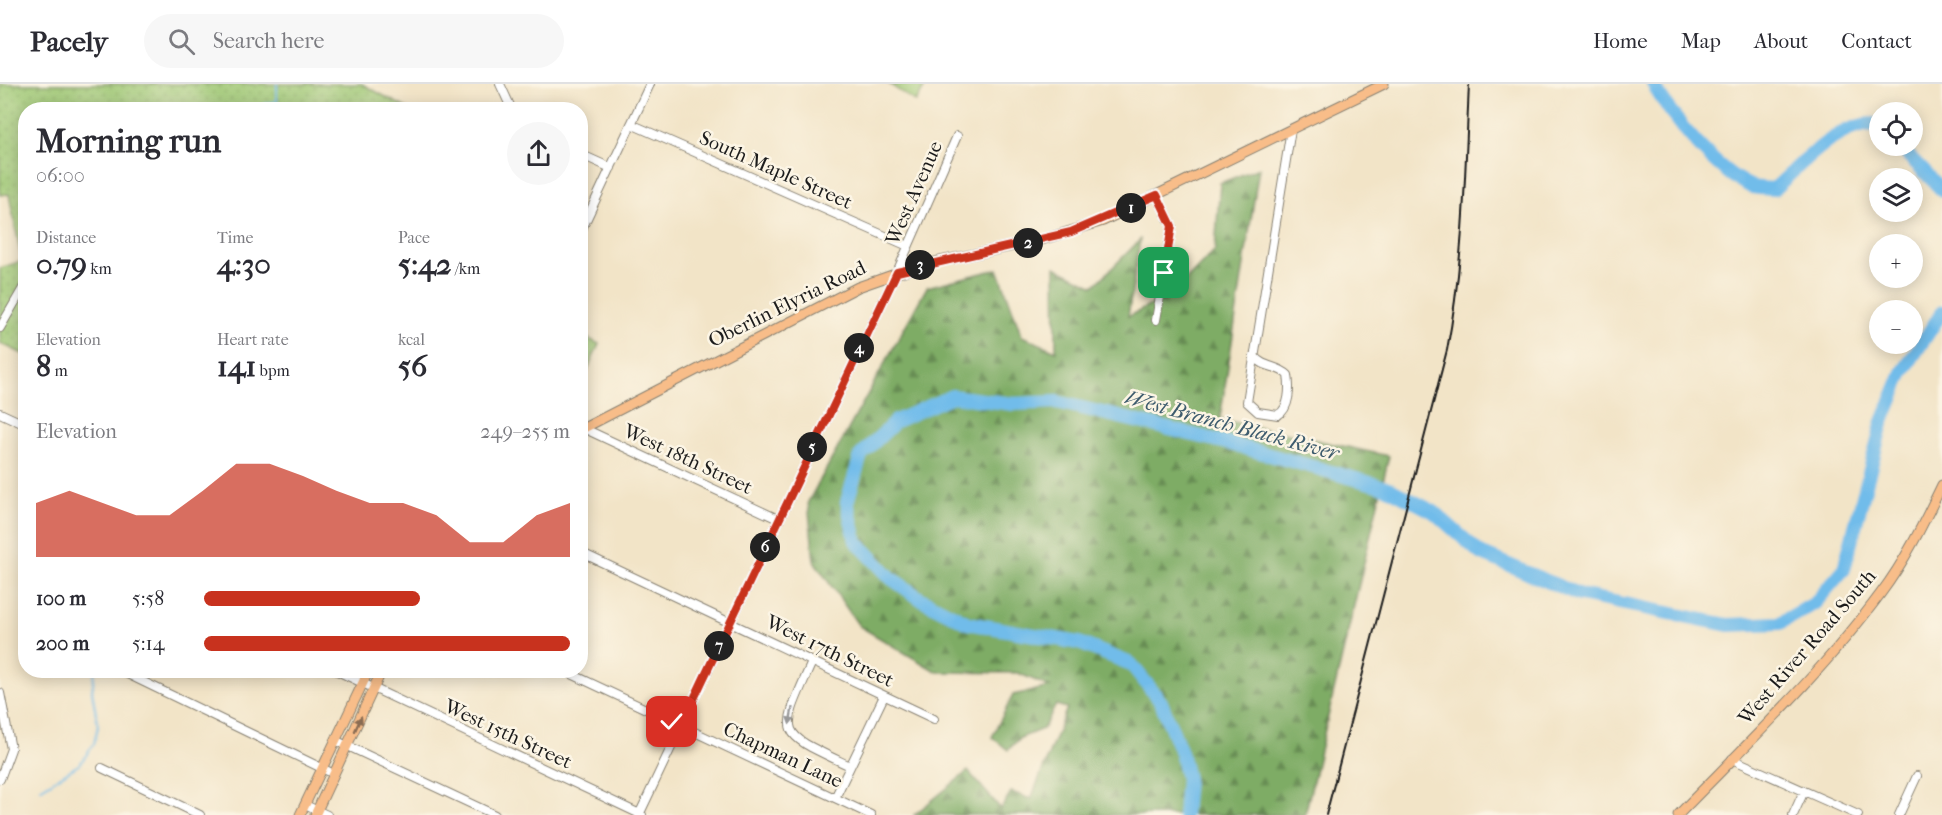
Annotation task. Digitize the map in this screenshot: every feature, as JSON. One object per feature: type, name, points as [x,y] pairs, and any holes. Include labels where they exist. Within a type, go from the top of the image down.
[{"type":"main road","name":"Oberlin Elyria Road","points":[[588,426],[858,287],[897,272],[1071,232],[1157,195],[1384,84]]},
{"type":"main road","name":"West River Road South","points":[[1678,815],[1829,654],[1882,592],[1912,544],[1942,485]]},
{"type":"main road","points":[[300,815],[366,678]]},
{"type":"main road","points":[[316,813],[379,678]]},
{"type":"street","points":[[500,84],[508,102]]},
{"type":"street","points":[[588,215],[650,84]]},
{"type":"street","name":"South Maple Street","points":[[631,124],[908,246]]},
{"type":"street","points":[[1254,356],[1258,362],[1286,372],[1289,379],[1289,394],[1285,409],[1278,415],[1258,412],[1246,406],[1254,356],[1291,129]]},
{"type":"street","name":"West Avenue","points":[[640,815],[778,519],[897,272],[957,136]]},
{"type":"street","points":[[588,158],[611,168]]},
{"type":"street","points":[[1156,320],[1172,226],[1157,195]]},
{"type":"street","points":[[0,328],[18,297]]},
{"type":"street","points":[[0,413],[18,421]]},
{"type":"street","name":"West 18th Street","points":[[588,432],[778,519]]},
{"type":"street","name":"West 17th Street","points":[[588,556],[934,719]]},
{"type":"street","points":[[812,662],[790,711],[790,729],[802,743],[850,766]]},
{"type":"street","points":[[133,678],[334,774]]},
{"type":"street","name":"West 15th Street","points":[[351,678],[640,815]]},
{"type":"street","name":"Chapman Lane","points":[[580,678],[871,815]]},
{"type":"street","points":[[0,693],[11,749],[0,779]]},
{"type":"street","points":[[835,798],[884,696]]},
{"type":"street","points":[[337,741],[495,815]]},
{"type":"street","points":[[1732,759],[1858,815]]},
{"type":"street","points":[[102,768],[200,815]]},
{"type":"street","points":[[1899,815],[1917,776]]},
{"type":"street","points":[[1793,815],[1804,791]]},
{"type":"street","points":[[305,805],[316,813],[327,815]]},
{"type":"green space","points":[[0,84],[362,84],[395,102],[18,102],[18,240],[9,194],[0,195]]},
{"type":"green space","points":[[889,84],[926,84],[916,102]]},
{"type":"green space","points":[[1259,168],[1220,419],[1389,456],[1305,815],[914,815],[968,771],[1001,809],[1011,792],[1031,799],[1067,708],[1056,705],[1043,729],[1020,738],[1008,750],[992,737],[1013,695],[1050,687],[1018,673],[937,672],[859,626],[814,561],[808,502],[927,287],[998,269],[1022,336],[1056,351],[1055,267],[1094,286],[1140,240],[1128,317],[1173,293],[1215,250],[1220,183]]},
{"type":"green space","points":[[18,262],[18,352],[0,343],[0,268]]},
{"type":"green space","points":[[588,338],[599,344],[588,369]]},
{"type":"waterway","points":[[273,102],[277,101],[277,84]]},
{"type":"waterway","name":"West Branch Black River","points":[[1653,84],[1671,112],[1709,156],[1737,179],[1756,188],[1774,189],[1807,158],[1832,139],[1845,131],[1869,125]]},
{"type":"waterway","name":"West Branch Black River","points":[[1909,156],[1942,190]]},
{"type":"waterway","name":"West Branch Black River","points":[[1184,815],[1187,779],[1181,752],[1161,702],[1131,664],[1079,643],[968,623],[921,599],[891,578],[856,541],[847,502],[861,455],[896,421],[952,396],[1013,404],[1057,402],[1227,443],[1388,488],[1434,512],[1480,553],[1580,595],[1728,625],[1780,623],[1815,603],[1844,569],[1882,424],[1903,372],[1942,312]]},
{"type":"waterway","points":[[40,789],[80,764],[94,744],[98,726],[92,691],[94,678]]},
{"type":"railway","points":[[1326,815],[1447,350],[1460,251],[1469,84]]},
{"type":"route","points":[[672,722],[681,726],[855,356],[897,272],[1071,232],[1103,221],[1157,195],[1172,226],[1164,273]]}]
